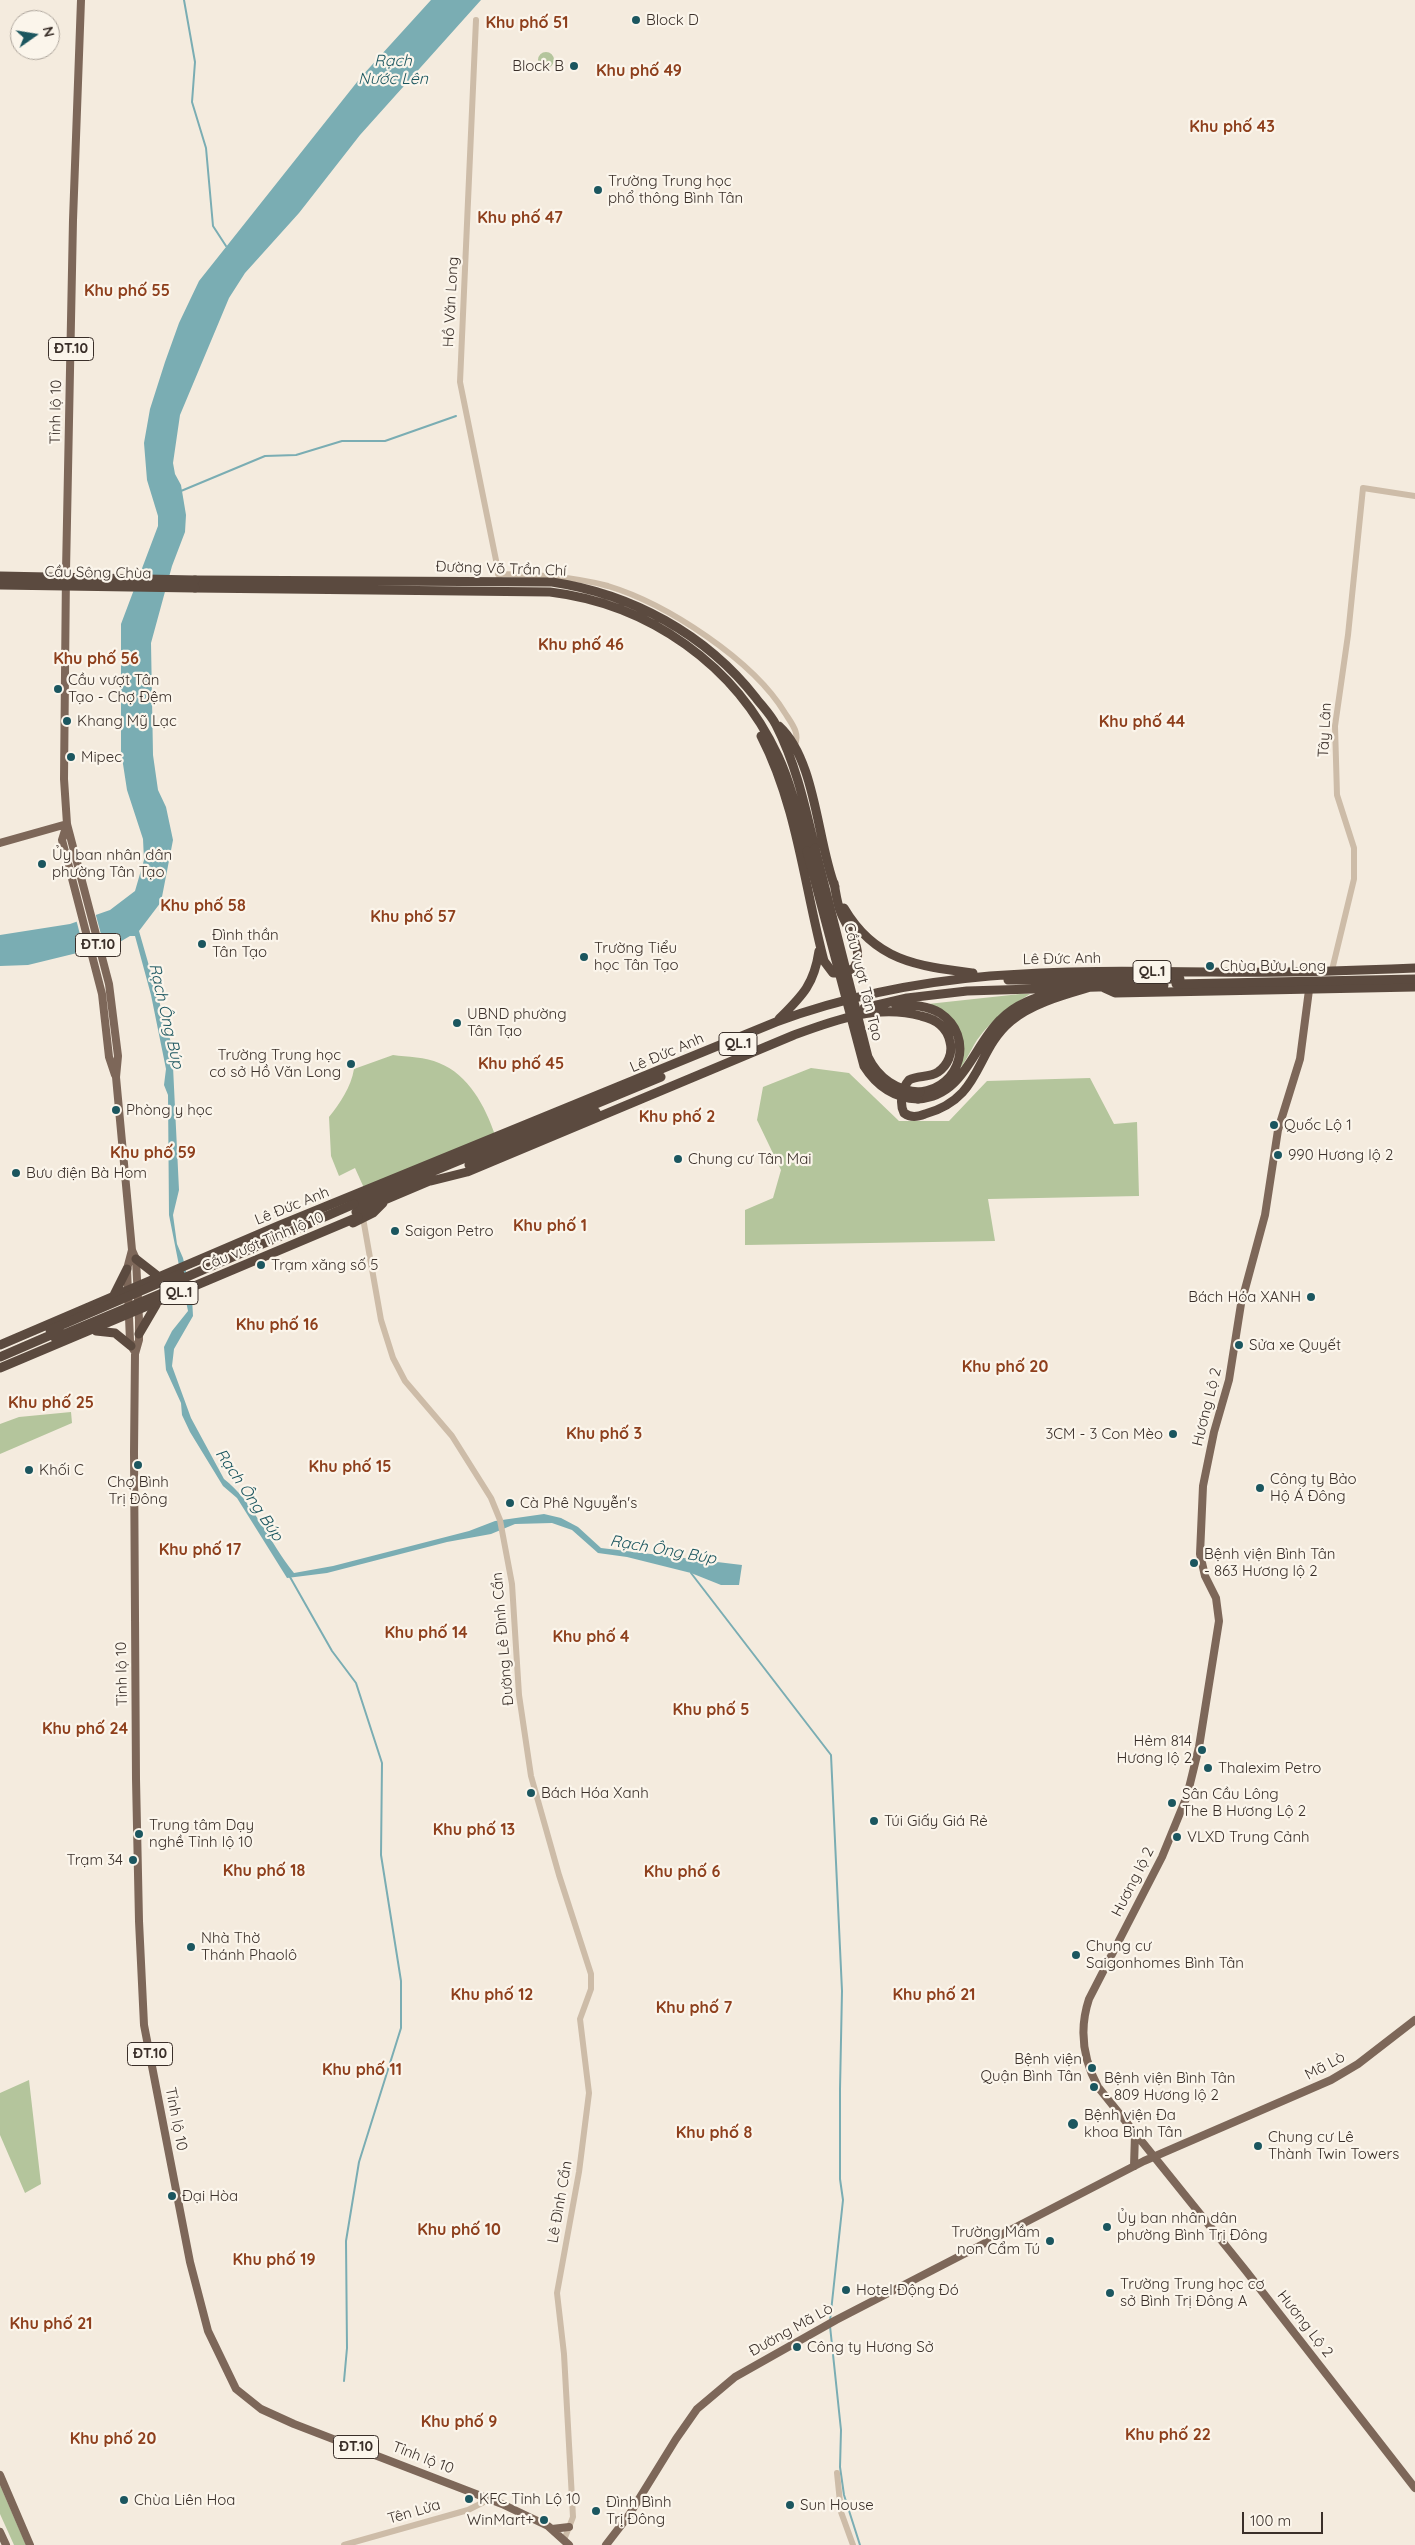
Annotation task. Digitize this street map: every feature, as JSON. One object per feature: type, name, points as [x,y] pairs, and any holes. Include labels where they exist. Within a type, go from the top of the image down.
[{"type":"highway","name":"Cầu Sông Chùa","points":[[0,576],[195,584]]},
{"type":"highway","name":"Đường Võ Trần Chí","points":[[195,584],[499,577],[576,586],[603,593],[644,608],[672,624],[738,674],[775,723],[796,773],[811,850]]},
{"type":"highway","points":[[499,577],[502,592]]},
{"type":"highway","name":"Đường Võ Trần Chí","points":[[195,584],[574,595],[628,612],[652,624],[699,654],[741,695],[763,728],[778,757],[811,850]]},
{"type":"highway","name":"Cầu Sông Chùa","points":[[0,585],[195,584]]},
{"type":"highway","points":[[741,695],[765,743],[796,828],[824,961],[833,973],[848,972],[856,965],[857,949],[840,912],[809,788],[789,737],[775,723]]},
{"type":"highway","points":[[811,850],[864,1066],[874,1080],[889,1091],[902,1096],[935,1096],[953,1085],[965,1071],[990,1031],[1009,1012],[1032,1000],[1069,988]]},
{"type":"highway","points":[[834,883],[844,906],[857,926],[871,941],[891,955],[929,968],[1010,978]]},
{"type":"highway","points":[[776,1022],[808,988],[814,977],[820,946]]},
{"type":"highway","name":"Lê Đức Anh","points":[[374,1196],[769,1031],[814,1015],[899,991],[1010,978],[1415,968]]},
{"type":"highway","points":[[1309,990],[1332,970]]},
{"type":"highway","points":[[1351,989],[1346,985],[1345,979],[1347,973],[1352,970]]},
{"type":"highway","points":[[1284,990],[1295,983],[1294,975],[1286,971]]},
{"type":"highway","name":"QL.1","points":[[1178,981],[1415,973]]},
{"type":"highway","name":"Lê Đức Anh","points":[[216,1281],[357,1208],[435,1163],[776,1022],[813,1009],[900,986],[988,976],[1124,982],[1178,981]]},
{"type":"highway","name":"QL.1","points":[[1178,981],[1415,979]]},
{"type":"highway","name":"Lê Đức Anh","points":[[794,1033],[880,1011],[897,1011],[928,1018],[938,1023],[946,1031],[951,1050],[947,1064],[933,1075],[913,1078],[907,1083],[901,1104],[904,1113],[910,1116],[934,1111],[959,1097],[976,1074],[1000,1032],[1018,1015],[1034,1006],[1095,987],[1124,982]]},
{"type":"highway","name":"Lê Đức Anh","points":[[0,1345],[209,1255],[357,1208],[373,1213],[385,1201],[431,1181],[476,1169],[839,1015],[885,1003],[967,991],[1095,987],[1115,993],[1415,987]]},
{"type":"highway","points":[[885,1003],[932,1009],[947,1019],[957,1033],[960,1052],[953,1074],[942,1085],[919,1095]]},
{"type":"highway","points":[[928,1018],[941,1020],[957,1033]]},
{"type":"highway","points":[[411,1180],[435,1163]]},
{"type":"highway","points":[[357,1208],[374,1196]]},
{"type":"highway","name":"Cầu vượt Tỉnh lộ 10","points":[[0,1362],[357,1208],[366,1204],[374,1196]]},
{"type":"highway","name":"Cầu vượt Tỉnh lộ 10","points":[[0,1370],[366,1204],[385,1201]]},
{"type":"highway","name":"Cầu vượt Tỉnh lộ 10","points":[[0,1351],[357,1208]]},
{"type":"highway","name":"Cầu vượt Tỉnh lộ 10","points":[[0,1357],[357,1208]]},
{"type":"highway","points":[[209,1255],[210,1272],[216,1281]]},
{"type":"highway","points":[[136,1260],[159,1277],[159,1289],[166,1301]]},
{"type":"highway","points":[[114,1295],[127,1269]]},
{"type":"highway","name":"QL.1","points":[[0,1370],[216,1281]]},
{"type":"highway","points":[[139,1334],[156,1305]]},
{"type":"highway","points":[[84,1308],[91,1314],[94,1320],[95,1332],[115,1333],[133,1350]]},
{"type":"highway","points":[[37,1329],[46,1337],[48,1343],[47,1352]]},
{"type":"main road","name":"Tỉnh lộ 10","points":[[81,0],[73,220],[65,595],[63,714],[67,824],[109,984],[118,1056],[116,1077],[132,1250],[136,1260],[139,1334],[133,1350]]},
{"type":"main road","name":"Tỉnh lộ 10","points":[[67,824],[62,840],[102,994],[109,1058],[116,1077]]},
{"type":"main road","points":[[0,843],[67,824]]},
{"type":"main road","name":"Hương Lộ 2","points":[[1174,1831],[1196,1762],[1219,1621],[1216,1598],[1206,1576],[1200,1554],[1203,1486],[1214,1432],[1229,1380],[1241,1304],[1265,1215],[1278,1130],[1300,1059],[1309,990]]},
{"type":"main road","name":"Tỉnh lộ 10","points":[[132,1250],[127,1269],[133,1350],[137,1831],[143,2016],[187,2245],[208,2331],[236,2389],[261,2409],[486,2497],[552,2529],[566,2542]]},
{"type":"main road","name":"Hương lộ 2","points":[[1089,1999],[1174,1831]]},
{"type":"main road","name":"Hương Lộ 2","points":[[1089,1999],[1083,2020],[1083,2040],[1090,2071],[1098,2087],[1152,2157],[1252,2279],[1415,2488]]},
{"type":"main road","name":"Mã Lò","points":[[1239,2118],[1331,2080],[1358,2064],[1415,2020]]},
{"type":"main road","name":"Đường Mã Lò","points":[[606,2545],[629,2515],[697,2409],[736,2376],[836,2320],[1134,2166],[1239,2118]]},
{"type":"main road","points":[[1134,2134],[1134,2166]]},
{"type":"main road","points":[[0,2475],[30,2545]]},
{"type":"main road","points":[[552,2529],[569,2527]]},
{"type":"main road","points":[[0,2532],[6,2545]]},
{"type":"street","name":"Hồ Văn Long","points":[[476,20],[460,382],[499,577]]},
{"type":"street","name":"Tây Lân","points":[[1332,970],[1354,879],[1354,848],[1337,794],[1335,726],[1348,635],[1362,488],[1415,496]]},
{"type":"street","points":[[499,577],[585,580],[610,587],[657,607],[688,625],[745,665],[771,692],[795,729],[797,739],[794,747]]},
{"type":"street","name":"Đường Lê Đình Cẩn","points":[[357,1208],[379,1313],[392,1358],[405,1380],[452,1436],[487,1490],[500,1520],[512,1584],[519,1695],[529,1760],[559,1875]]},
{"type":"street","name":"Lê Đình Cẩn","points":[[559,1875],[591,1974],[591,1989],[580,2019],[589,2093],[580,2169],[557,2293],[564,2354],[573,2517],[566,2542]]},
{"type":"street","points":[[837,2473],[841,2512],[853,2545]]},
{"type":"street","name":"Tên Lửa","points":[[344,2545],[468,2510],[484,2502],[486,2497]]},
{"type":"green space","points":[[546,52],[552,54],[554,60],[552,66],[546,68],[540,66],[538,60],[540,54]]},
{"type":"green space","points":[[1030,994],[1008,1009],[989,1026],[977,1040],[953,1076],[960,1033],[928,1004]]},
{"type":"green space","points":[[393,1055],[434,1061],[450,1068],[459,1075],[481,1103],[495,1135],[364,1188],[355,1168],[339,1176],[331,1156],[329,1117],[344,1094],[354,1069]]},
{"type":"green space","points":[[811,1068],[849,1073],[899,1121],[949,1121],[987,1081],[1090,1078],[1114,1124],[1137,1122],[1139,1196],[988,1199],[995,1241],[745,1245],[745,1210],[773,1198],[781,1170],[757,1120],[763,1087]]},
{"type":"green space","points":[[71,1412],[72,1423],[0,1454],[0,1424],[19,1417]]},
{"type":"green space","points":[[29,2080],[41,2184],[25,2193],[0,2135],[0,2093]]},
{"type":"green space","points":[[0,2485],[26,2545],[14,2545],[0,2514]]},
{"type":"water","name":"Rạch Nước Lên","points":[[431,0],[481,0],[360,135],[299,213],[245,273],[229,298],[180,415],[173,463],[175,474],[181,485],[186,515],[185,532],[172,566],[151,643],[153,755],[158,790],[166,807],[173,840],[161,902],[139,931],[172,1046],[179,1190],[173,1215],[177,1244],[183,1258],[192,1298],[193,1316],[174,1349],[172,1366],[191,1418],[224,1479],[244,1499],[294,1573],[333,1566],[469,1531],[495,1521],[544,1514],[561,1518],[578,1527],[601,1548],[742,1565],[739,1585],[721,1585],[691,1573],[627,1557],[598,1553],[572,1530],[552,1523],[515,1524],[491,1534],[447,1542],[327,1573],[287,1578],[237,1498],[223,1486],[190,1432],[182,1415],[181,1403],[166,1370],[164,1347],[172,1331],[188,1311],[169,1215],[168,1095],[164,1085],[166,1069],[151,995],[135,936],[130,936],[118,943],[28,965],[0,966],[0,935],[70,924],[110,910],[135,891],[144,860],[143,839],[127,790],[121,751],[121,624],[158,526],[158,516],[147,480],[144,443],[150,409],[179,323],[199,281],[361,77]]},
{"type":"pier","points":[[95,912],[105,949],[85,954],[76,919]]},
{"type":"waterway","points":[[184,0],[195,62],[192,102],[206,148],[213,226],[226,246]]},
{"type":"waterway","points":[[181,491],[265,456],[296,455],[342,441],[385,441],[456,416]]},
{"type":"waterway","points":[[691,1573],[831,1755],[842,1991],[840,2179],[843,2200],[830,2321]]},
{"type":"waterway","points":[[290,1577],[332,1651],[356,1683],[382,1763],[381,1855],[401,1981],[401,2028],[359,2162],[346,2241],[347,2348],[344,2381]]},
{"type":"waterway","points":[[830,2326],[841,2430],[840,2467],[844,2495],[860,2545]]},
{"type":"place","name":"Block D","points":[[636,20]]},
{"type":"place","name":"Block B","points":[[574,66]]},
{"type":"place","name":"Trường Trung học phổ thông Bình Tân","points":[[598,190]]},
{"type":"place","name":"Cầu vượt Tân Tạo - Chợ Đệm","points":[[58,689]]},
{"type":"place","name":"Khang Mỹ Lạc","points":[[67,721]]},
{"type":"place","name":"Mipec","points":[[71,757]]},
{"type":"place","name":"Ủy ban nhân dân phường Tân Tạo","points":[[42,864]]},
{"type":"place","name":"Đình thần Tân Tạo","points":[[202,944]]},
{"type":"place","name":"Trường Tiểu học Tân Tạo","points":[[584,957]]},
{"type":"place","name":"Chùa Bửu Long","points":[[1210,966]]},
{"type":"place","name":"UBND phường Tân Tạo","points":[[457,1023]]},
{"type":"place","name":"Trường Trung học cơ sở Hồ Văn Long","points":[[351,1064]]},
{"type":"place","name":"Phòng y học","points":[[116,1110]]},
{"type":"place","name":"Quốc Lộ 1","points":[[1274,1125]]},
{"type":"place","name":"990 Hương lộ 2","points":[[1278,1155]]},
{"type":"place","name":"Chung cư Tân Mai","points":[[678,1159]]},
{"type":"place","name":"Bưu điện Bà Hom","points":[[16,1173]]},
{"type":"place","name":"Saigon Petro","points":[[395,1231]]},
{"type":"place","name":"Trạm xăng số 5","points":[[261,1265]]},
{"type":"place","name":"Bách Hóa XANH","points":[[1311,1297]]},
{"type":"place","name":"Sửa xe Quyết","points":[[1239,1345]]},
{"type":"place","name":"3CM - 3 Con Mèo","points":[[1173,1434]]},
{"type":"place","name":"Chợ Bình Trị Đông","points":[[138,1465]]},
{"type":"place","name":"Khối C","points":[[29,1470]]},
{"type":"place","name":"Công ty Bảo Hộ Á Đông","points":[[1260,1488]]},
{"type":"place","name":"Cà Phê Nguyễn's","points":[[510,1503]]},
{"type":"place","name":"Bệnh viện Bình Tân - 863 Hương lộ 2","points":[[1194,1563]]},
{"type":"place","name":"Hẻm 814 Hương lộ 2","points":[[1202,1750]]},
{"type":"place","name":"Thalexim Petro","points":[[1208,1768]]},
{"type":"place","name":"Bách Hóa Xanh","points":[[531,1793]]},
{"type":"place","name":"Sân Cầu Lông The B Hương Lộ 2","points":[[1172,1803]]},
{"type":"place","name":"Túi Giấy Giá Rẻ","points":[[874,1821]]},
{"type":"place","name":"Trung tâm Dạy nghề Tỉnh lộ 10","points":[[139,1834]]},
{"type":"place","name":"VLXD Trung Cảnh","points":[[1177,1837]]},
{"type":"place","name":"Trạm 34","points":[[133,1860]]},
{"type":"place","name":"Nhà Thờ Thánh Phaolô","points":[[191,1947]]},
{"type":"place","name":"Chung cư Saigonhomes Bình Tân","points":[[1076,1955]]},
{"type":"place","name":"Bệnh viện Quận Bình Tân","points":[[1092,2068]]},
{"type":"place","name":"Bệnh viện Bình Tân - 809 Hương lộ 2","points":[[1094,2087]]},
{"type":"place","name":"Bệnh viện Đa khoa Bình Tân","points":[[1073,2124]]},
{"type":"place","name":"Chung cư Lê Thành Twin Towers","points":[[1258,2146]]},
{"type":"place","name":"Đại Hòa","points":[[172,2196]]},
{"type":"place","name":"Ủy ban nhân dân phường Bình Trị Đông","points":[[1107,2227]]},
{"type":"place","name":"Trường Mầm non Cẩm Tú","points":[[1050,2241]]},
{"type":"place","name":"Hotel Động Đó","points":[[846,2290]]},
{"type":"place","name":"Trường Trung học cơ sở Bình Trị Đông A","points":[[1110,2293]]},
{"type":"place","name":"Công ty Hương Sở","points":[[797,2347]]},
{"type":"place","name":"KFC Tỉnh Lộ 10","points":[[469,2499]]},
{"type":"place","name":"Chùa Liên Hoa","points":[[124,2500]]},
{"type":"place","name":"Sun House","points":[[790,2505]]},
{"type":"place","name":"Đình Bình Trị Đông","points":[[596,2511]]},
{"type":"place","name":"WinMart+","points":[[544,2520]]},
{"type":"district","name":"Khu phố 51","points":[[527,23]]},
{"type":"district","name":"Khu phố 49","points":[[639,71]]},
{"type":"district","name":"Khu phố 43","points":[[1232,127]]},
{"type":"district","name":"Khu phố 47","points":[[520,218]]},
{"type":"district","name":"Khu phố 55","points":[[127,291]]},
{"type":"district","name":"Khu phố 46","points":[[581,645]]},
{"type":"district","name":"Khu phố 56","points":[[96,659]]},
{"type":"district","name":"Khu phố 44","points":[[1142,722]]},
{"type":"district","name":"Khu phố 58","points":[[203,906]]},
{"type":"district","name":"Khu phố 57","points":[[413,917]]},
{"type":"district","name":"Khu phố 45","points":[[521,1064]]},
{"type":"district","name":"Khu phố 2","points":[[677,1117]]},
{"type":"district","name":"Khu phố 59","points":[[153,1153]]},
{"type":"district","name":"Khu phố 1","points":[[550,1226]]},
{"type":"district","name":"Khu phố 16","points":[[277,1325]]},
{"type":"district","name":"Khu phố 20","points":[[1005,1367]]},
{"type":"district","name":"Khu phố 25","points":[[51,1403]]},
{"type":"district","name":"Khu phố 3","points":[[604,1434]]},
{"type":"district","name":"Khu phố 15","points":[[350,1467]]},
{"type":"district","name":"Khu phố 17","points":[[200,1550]]},
{"type":"district","name":"Khu phố 14","points":[[426,1633]]},
{"type":"district","name":"Khu phố 4","points":[[591,1637]]},
{"type":"district","name":"Khu phố 5","points":[[711,1710]]},
{"type":"district","name":"Khu phố 24","points":[[85,1729]]},
{"type":"district","name":"Khu phố 13","points":[[474,1830]]},
{"type":"district","name":"Khu phố 18","points":[[264,1871]]},
{"type":"district","name":"Khu phố 6","points":[[682,1872]]},
{"type":"district","name":"Khu phố 12","points":[[492,1995]]},
{"type":"district","name":"Khu phố 21","points":[[934,1995]]},
{"type":"district","name":"Khu phố 7","points":[[694,2008]]},
{"type":"district","name":"Khu phố 11","points":[[362,2070]]},
{"type":"district","name":"Khu phố 8","points":[[714,2133]]},
{"type":"district","name":"Khu phố 10","points":[[459,2230]]},
{"type":"district","name":"Khu phố 19","points":[[274,2260]]},
{"type":"district","name":"Khu phố 21","points":[[51,2324]]},
{"type":"district","name":"Khu phố 9","points":[[459,2422]]},
{"type":"district","name":"Khu phố 22","points":[[1168,2435]]},
{"type":"district","name":"Khu phố 20","points":[[113,2439]]},
{"type":"water label","name":"Rạch Ông Búp","points":[[166,1016]]},
{"type":"water label","name":"Rạch Ông Búp","points":[[249,1495]]},
{"type":"water label","name":"Rạch Ông Búp","points":[[663,1550]]}]
